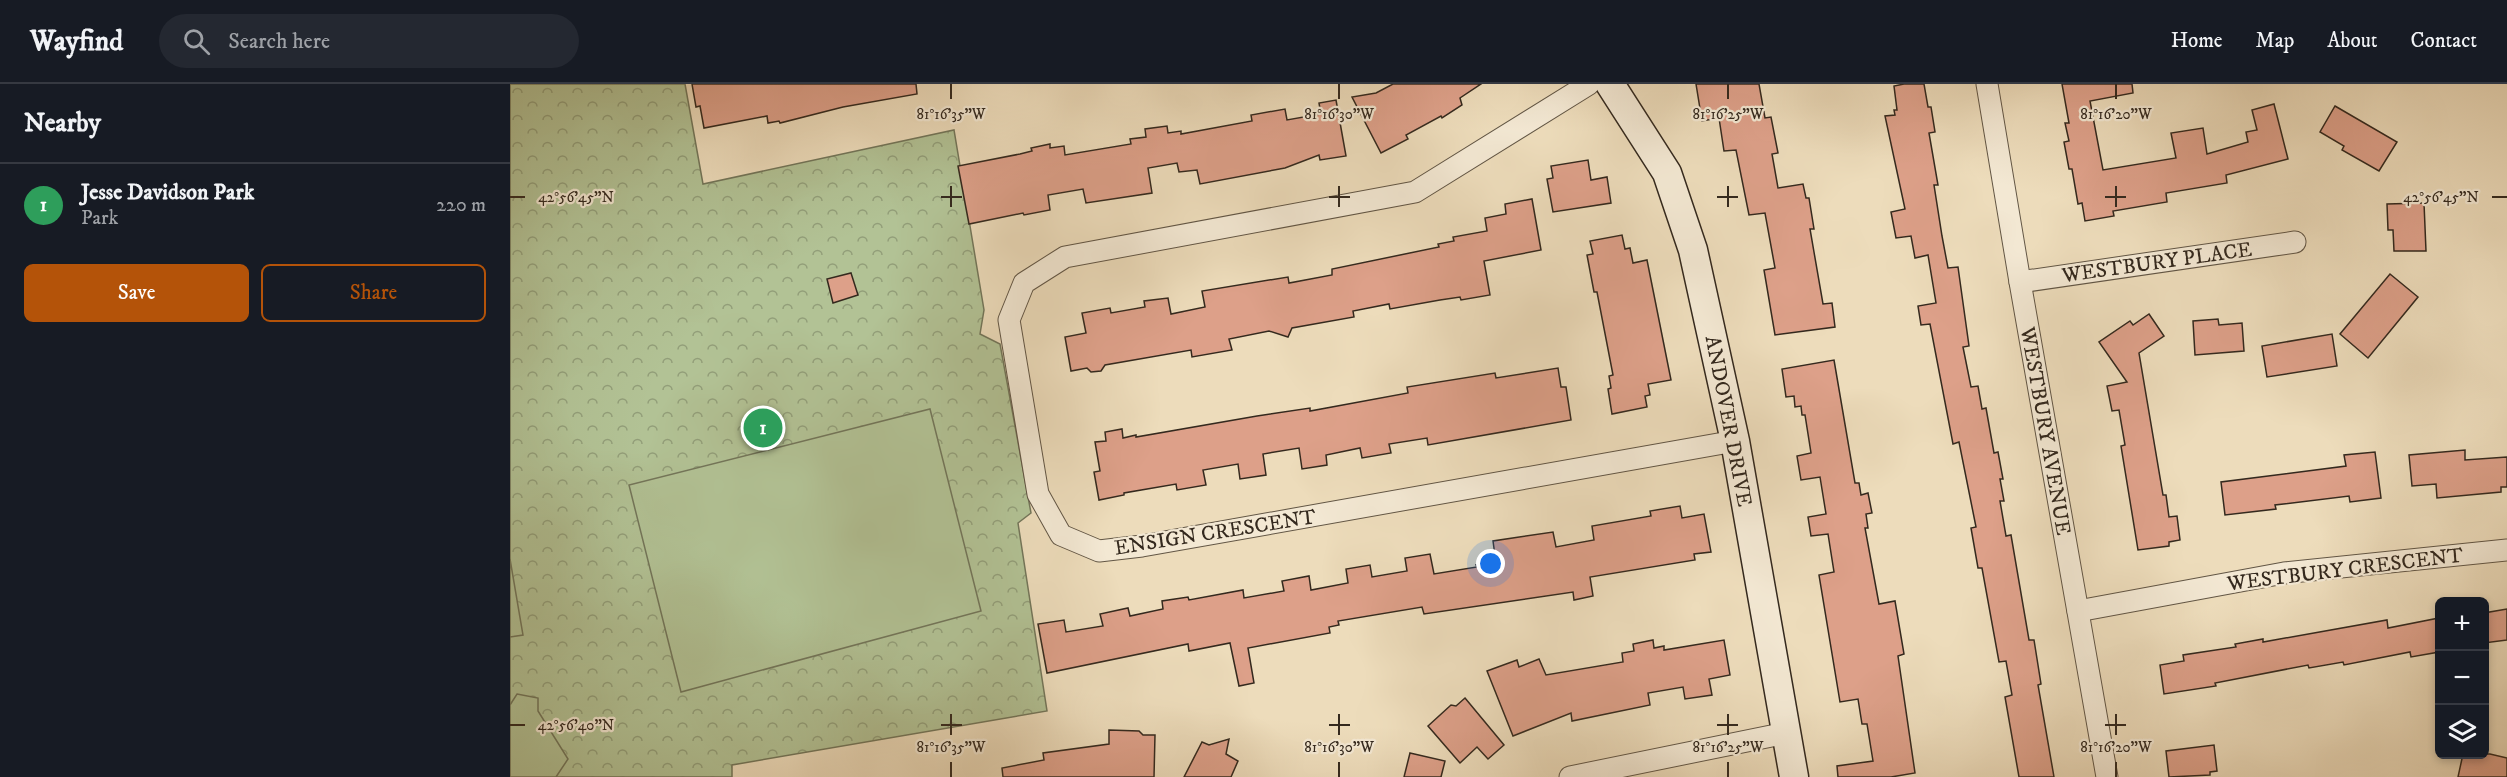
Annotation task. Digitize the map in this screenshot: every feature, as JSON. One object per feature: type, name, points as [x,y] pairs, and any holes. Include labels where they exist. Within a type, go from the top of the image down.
[{"type":"street","name":"ENSIGN CRESCENT","points":[[1588,84],[1414,192],[1065,257],[1024,283],[1009,320],[1038,494],[1061,535],[1099,551],[1142,546],[1735,441]]},
{"type":"street","name":"ANDOVER DRIVE","points":[[1611,84],[1667,173],[1693,250],[1735,441],[1794,777]]},
{"type":"street","name":"WESTBURY AVENUE","points":[[1988,84],[2020,282],[2107,777]]},
{"type":"street","name":"WESTBURY PLACE","points":[[2020,282],[2295,242]]},
{"type":"street","name":"WESTBURY CRESCENT","points":[[2078,611],[2284,573],[2507,550]]},
{"type":"street","points":[[1570,777],[1786,734]]},
{"type":"green space","points":[[510,84],[685,84],[703,184],[954,130],[984,310],[980,334],[1000,344],[1031,513],[1018,523],[1047,711],[732,765],[732,777],[510,777]]},
{"type":"green space","points":[[930,409],[981,611],[681,692],[629,485]]},
{"type":"green space","points":[[510,559],[523,635],[510,637]]},
{"type":"green space","points":[[517,694],[538,698],[538,711],[568,759],[556,777],[510,777],[510,705]]},
{"type":"building","points":[[692,84],[916,84],[917,94],[843,107],[780,123],[779,121],[768,123],[767,116],[704,128],[700,106],[696,107]]},
{"type":"building","points":[[1393,84],[1481,84],[1460,98],[1462,105],[1442,118],[1441,116],[1406,135],[1408,139],[1381,153],[1352,97],[1376,93]]},
{"type":"building","points":[[1696,84],[1759,84],[1765,118],[1771,117],[1778,153],[1772,154],[1778,188],[1803,184],[1806,198],[1809,198],[1814,229],[1810,229],[1823,304],[1832,303],[1835,327],[1775,335],[1764,270],[1775,268],[1765,213],[1749,215],[1736,150],[1724,151],[1719,118],[1702,121]]},
{"type":"building","points":[[1924,84],[1928,107],[1931,107],[1935,132],[1929,133],[1938,185],[1934,185],[1942,236],[1948,268],[1958,267],[1969,346],[1963,347],[1971,387],[1978,386],[1982,409],[1986,408],[1994,453],[1998,452],[2004,501],[2000,501],[2006,536],[2011,535],[2029,640],[2034,640],[2041,684],[2038,685],[2054,777],[2019,777],[2005,697],[2012,695],[2006,661],[1999,662],[1982,568],[1978,568],[1971,528],[1976,527],[1959,442],[1953,444],[1930,324],[1921,325],[1918,306],[1936,303],[1928,255],[1915,258],[1911,236],[1896,238],[1891,212],[1905,209],[1885,116],[1895,115],[1894,110],[1897,110],[1894,86]]},
{"type":"building","points":[[2062,84],[2132,84],[2133,93],[2090,101],[2103,170],[2176,158],[2171,133],[2203,128],[2207,154],[2248,142],[2246,132],[2257,130],[2252,110],[2274,104],[2288,159],[2226,175],[2227,183],[2166,193],[2167,202],[2113,211],[2114,216],[2085,221],[2082,203],[2078,204],[2072,169],[2069,169],[2064,142],[2069,141],[2065,123],[2069,123]]},
{"type":"building","points":[[1336,100],[1346,156],[1320,160],[1319,155],[1285,168],[1200,184],[1197,170],[1179,172],[1177,163],[1148,168],[1152,193],[1086,203],[1083,189],[1048,195],[1050,210],[969,224],[958,166],[1020,154],[1032,151],[1031,148],[1050,144],[1050,148],[1064,146],[1065,155],[1131,144],[1130,139],[1146,137],[1145,129],[1167,126],[1168,133],[1181,131],[1181,134],[1252,121],[1251,115],[1285,109],[1287,120],[1321,114],[1319,103]]},
{"type":"building","points":[[2335,106],[2397,142],[2379,171],[2342,150],[2344,146],[2320,132]]},
{"type":"building","points":[[1588,160],[1591,180],[1607,177],[1611,203],[1553,212],[1547,179],[1553,178],[1551,166]]},
{"type":"building","points":[[1532,199],[1541,250],[1484,261],[1490,295],[1461,300],[1460,297],[1390,309],[1389,304],[1353,311],[1354,317],[1292,328],[1288,337],[1269,331],[1229,339],[1232,350],[1192,357],[1191,350],[1105,365],[1101,371],[1091,372],[1087,368],[1071,371],[1065,337],[1086,333],[1082,313],[1110,308],[1111,313],[1145,307],[1144,301],[1168,298],[1171,314],[1205,307],[1202,291],[1288,277],[1289,283],[1332,275],[1332,269],[1439,247],[1438,244],[1454,241],[1453,237],[1487,231],[1485,218],[1506,214],[1505,204]]},
{"type":"building","points":[[2424,203],[2426,251],[2394,251],[2393,230],[2388,230],[2387,204]]},
{"type":"building","points":[[1622,235],[1625,249],[1630,248],[1633,263],[1647,260],[1671,380],[1648,384],[1650,395],[1645,396],[1647,407],[1612,414],[1608,389],[1611,388],[1609,376],[1613,375],[1597,292],[1594,292],[1587,255],[1593,254],[1590,241]]},
{"type":"building","points":[[851,273],[858,295],[833,303],[827,279]]},
{"type":"building","points":[[2390,274],[2418,297],[2368,358],[2340,334]]},
{"type":"building","points":[[2149,314],[2164,336],[2139,353],[2163,495],[2166,495],[2169,517],[2177,516],[2180,540],[2169,542],[2169,546],[2138,550],[2121,446],[2125,445],[2119,410],[2112,411],[2107,386],[2127,382],[2099,342],[2130,321],[2133,325]]},
{"type":"building","points":[[2218,319],[2219,325],[2242,323],[2244,351],[2195,355],[2193,321]]},
{"type":"building","points":[[2332,334],[2337,366],[2267,377],[2262,346]]},
{"type":"building","points":[[1834,360],[1855,483],[1859,483],[1861,495],[1868,493],[1872,513],[1866,514],[1868,528],[1865,528],[1879,604],[1895,601],[1904,654],[1898,656],[1915,773],[1891,777],[1838,777],[1837,766],[1873,761],[1867,724],[1862,724],[1858,699],[1840,702],[1819,575],[1834,572],[1828,534],[1811,536],[1808,517],[1826,514],[1820,477],[1801,480],[1797,456],[1811,453],[1805,415],[1802,415],[1801,406],[1795,407],[1794,396],[1786,397],[1782,369]]},
{"type":"building","points":[[1558,368],[1561,387],[1566,387],[1571,420],[1428,445],[1427,438],[1389,444],[1391,453],[1362,458],[1360,448],[1326,455],[1327,465],[1302,469],[1299,448],[1263,454],[1266,475],[1240,479],[1238,464],[1203,470],[1206,485],[1177,490],[1176,484],[1099,500],[1094,472],[1100,471],[1095,442],[1106,441],[1105,432],[1122,429],[1123,438],[1136,435],[1136,437],[1310,408],[1310,411],[1408,393],[1407,387],[1495,373],[1496,378]]},
{"type":"building","points":[[2465,450],[2465,460],[2507,457],[2507,487],[2501,487],[2501,492],[2437,498],[2436,484],[2412,486],[2409,455]]},
{"type":"building","points":[[2375,452],[2381,498],[2350,502],[2349,496],[2275,505],[2276,509],[2225,515],[2221,482],[2346,466],[2344,455]]},
{"type":"building","points":[[1680,506],[1682,518],[1704,514],[1711,552],[1694,554],[1695,560],[1590,577],[1593,596],[1574,600],[1573,592],[1424,614],[1422,607],[1338,621],[1339,625],[1329,627],[1330,633],[1248,648],[1254,683],[1239,686],[1230,643],[1189,651],[1188,644],[1047,673],[1038,624],[1064,620],[1066,632],[1103,626],[1100,614],[1128,608],[1130,616],[1163,609],[1162,601],[1188,597],[1189,600],[1243,590],[1244,598],[1284,591],[1282,581],[1309,576],[1311,590],[1348,583],[1346,569],[1370,565],[1372,577],[1407,571],[1405,558],[1430,554],[1434,574],[1477,567],[1476,565],[1496,563],[1493,541],[1553,532],[1556,547],[1594,540],[1592,526],[1651,516],[1650,511]]},
{"type":"building","points":[[2507,609],[2507,640],[2489,642],[2489,612]]},
{"type":"building","points":[[2435,619],[2435,653],[2411,657],[2410,652],[2344,665],[2343,662],[2309,668],[2308,665],[2215,683],[2216,686],[2164,694],[2160,665],[2184,661],[2183,655],[2236,647],[2235,644],[2263,639],[2263,642],[2387,620],[2388,628]]},
{"type":"building","points":[[1653,640],[1654,648],[1664,646],[1664,650],[1724,640],[1730,675],[1709,679],[1712,695],[1685,699],[1683,687],[1648,693],[1650,705],[1572,721],[1571,713],[1513,736],[1487,671],[1517,660],[1519,667],[1539,659],[1546,675],[1623,662],[1622,653],[1634,651],[1633,644]]},
{"type":"building","points":[[1465,698],[1504,745],[1488,759],[1477,747],[1460,763],[1428,726],[1451,705],[1456,706]]},
{"type":"building","points":[[1109,730],[1139,731],[1143,735],[1155,735],[1154,777],[1003,777],[1002,768],[1044,760],[1043,753],[1109,744]]},
{"type":"building","points":[[1229,739],[1226,754],[1238,761],[1231,777],[1184,777],[1202,742],[1209,745]]},
{"type":"building","points":[[2214,745],[2217,771],[2210,772],[2210,775],[2169,777],[2166,751]]},
{"type":"building","points":[[1410,753],[1445,761],[1441,777],[1404,777]]},
{"type":"building","points":[[2489,754],[2507,758],[2507,777],[2458,777],[2462,759],[2489,759]]},
{"type":"place","name":"Jesse Davidson Park","points":[[763,428]]}]
